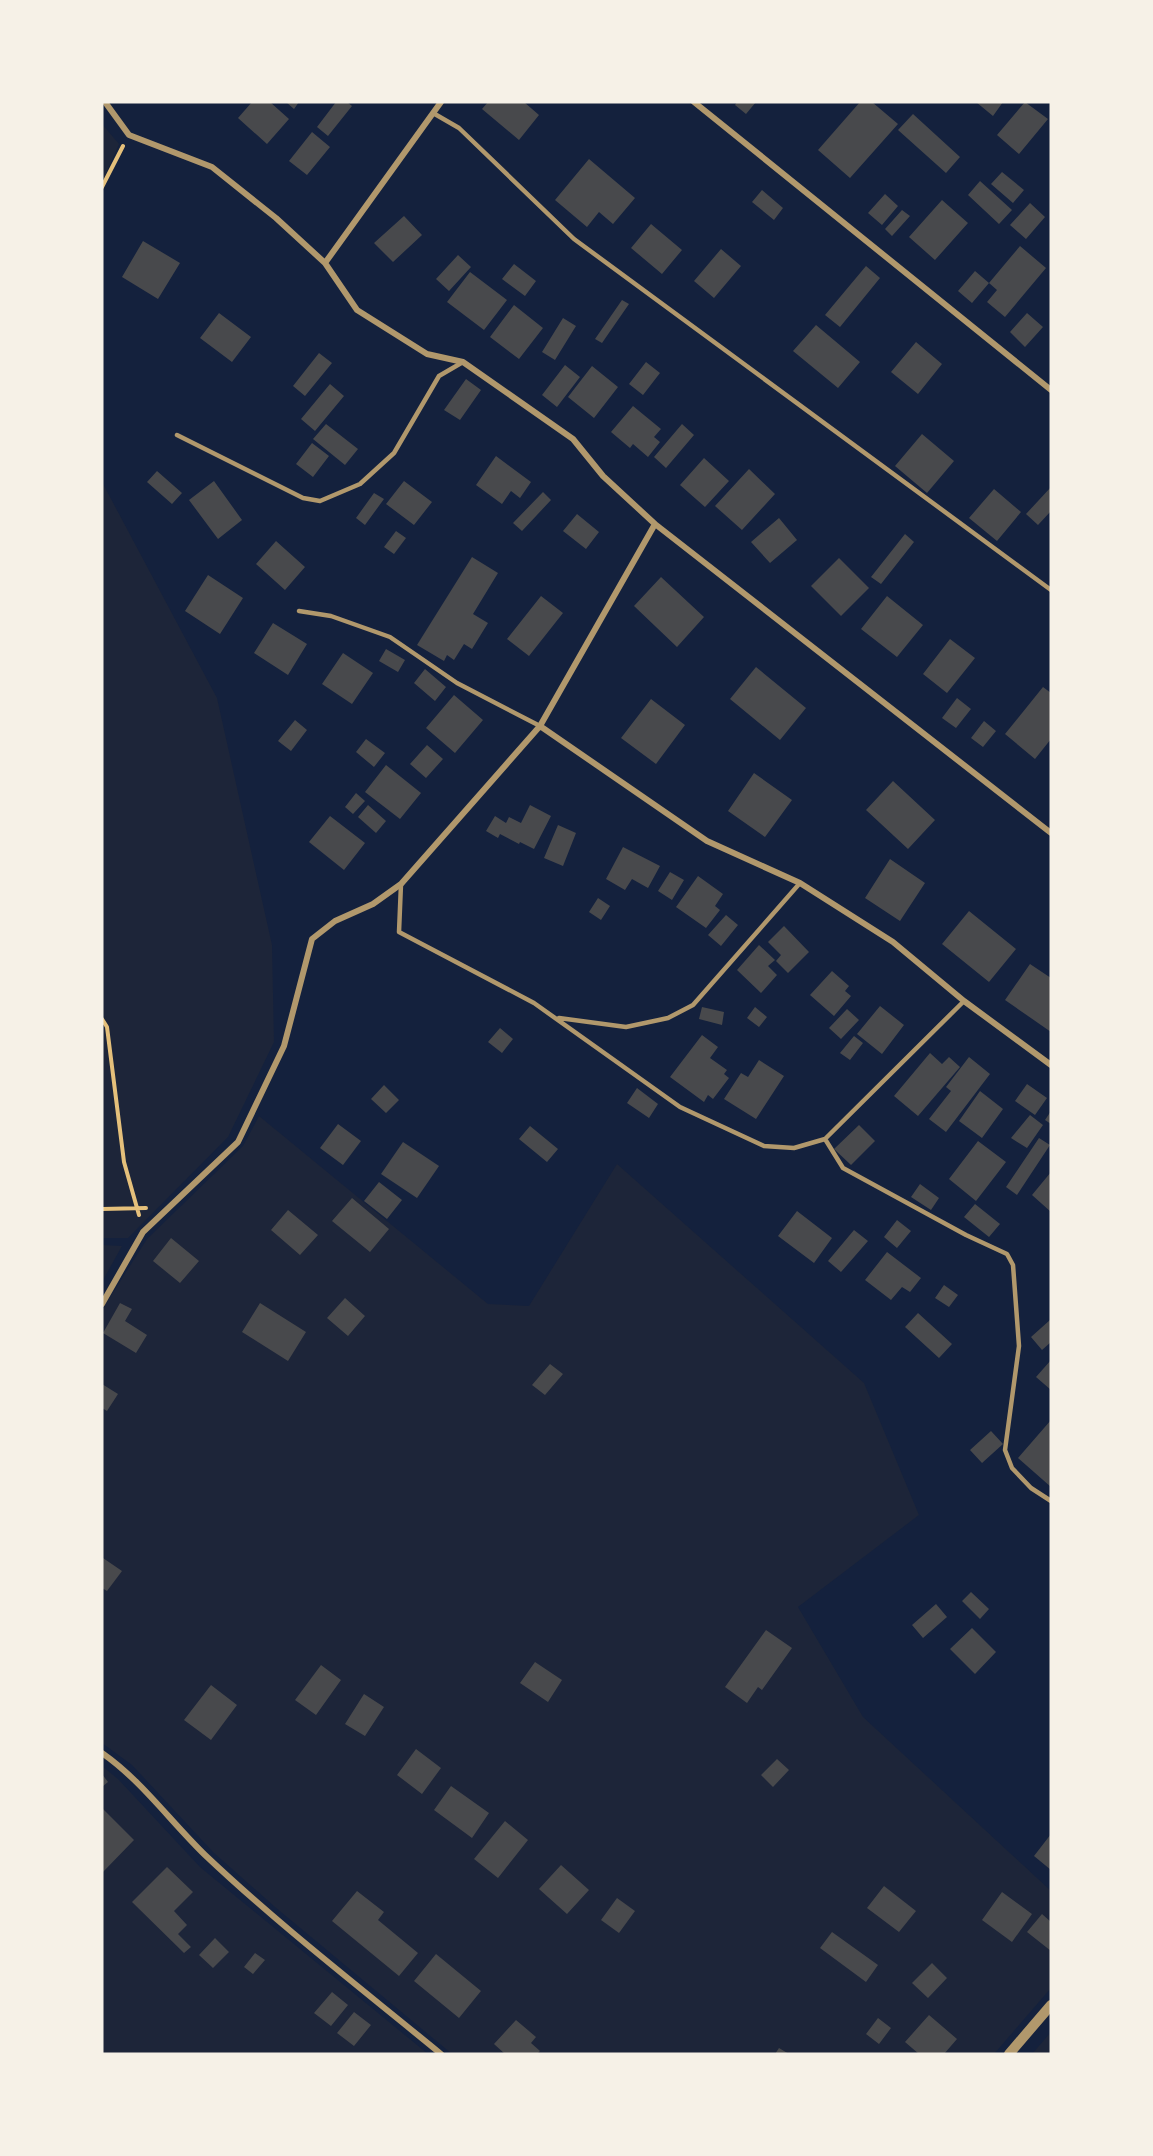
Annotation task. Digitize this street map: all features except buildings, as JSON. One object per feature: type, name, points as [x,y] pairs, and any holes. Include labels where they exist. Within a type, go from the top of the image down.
[{"type":"street","points":[[105,102],[129,135],[212,167],[276,218],[325,263],[357,310],[427,354],[464,362],[573,439],[603,476],[655,524],[1051,833]]},
{"type":"street","points":[[325,263],[441,102]]},
{"type":"street","points":[[694,102],[1051,390]]},
{"type":"street","points":[[102,1304],[143,1232],[238,1142],[284,1046],[312,939],[335,921],[374,904],[400,884],[540,726],[655,524]]},
{"type":"street","points":[[540,726],[707,841],[800,883],[893,942],[964,1001],[1051,1065]]},
{"type":"street","points":[[102,1753],[125,1769],[204,1854],[279,1921],[441,2054]]},
{"type":"street","points":[[1009,2054],[1051,2005]]},
{"type":"lane","points":[[433,113],[459,128],[574,239],[1051,591]]},
{"type":"lane","points":[[177,435],[303,498],[320,501],[360,484],[394,453],[439,376],[464,362]]},
{"type":"lane","points":[[299,610],[331,616],[390,637],[457,683],[540,726]]},
{"type":"lane","points":[[556,1018],[626,1028],[668,1018],[693,1005],[800,883]]},
{"type":"lane","points":[[400,884],[399,932],[534,1002],[680,1107],[764,1146],[794,1148],[825,1139],[964,1001]]},
{"type":"lane","points":[[825,1139],[843,1168],[966,1235],[1007,1254],[1013,1265],[1019,1346],[1005,1450],[1012,1468],[1031,1488],[1051,1501]]},
{"type":"path","points":[[102,187],[129,135]]},
{"type":"path","points":[[102,1019],[107,1027],[124,1162],[143,1232]]},
{"type":"path","points":[[102,1209],[171,1206]]},
{"type":"shaded area","points":[[102,124],[119,144],[102,183]]},
{"type":"shaded area","points":[[102,482],[217,698],[272,945],[274,1042],[228,1137],[128,1238],[102,1238]]},
{"type":"shaded area","points":[[259,1116],[488,1304],[529,1306],[617,1164],[864,1383],[919,1515],[798,1607],[863,1717],[1051,1891],[1051,1988],[994,2054],[452,2054],[275,1907],[213,1852],[132,1765],[102,1743],[102,1310],[147,1239],[243,1146]]},
{"type":"shaded area","points":[[102,1245],[122,1246],[102,1282]]},
{"type":"shaded area","points":[[102,1766],[118,1779],[200,1867],[428,2054],[102,2054]]},
{"type":"shaded area","points":[[1051,2032],[1051,2054],[1032,2054]]}]
